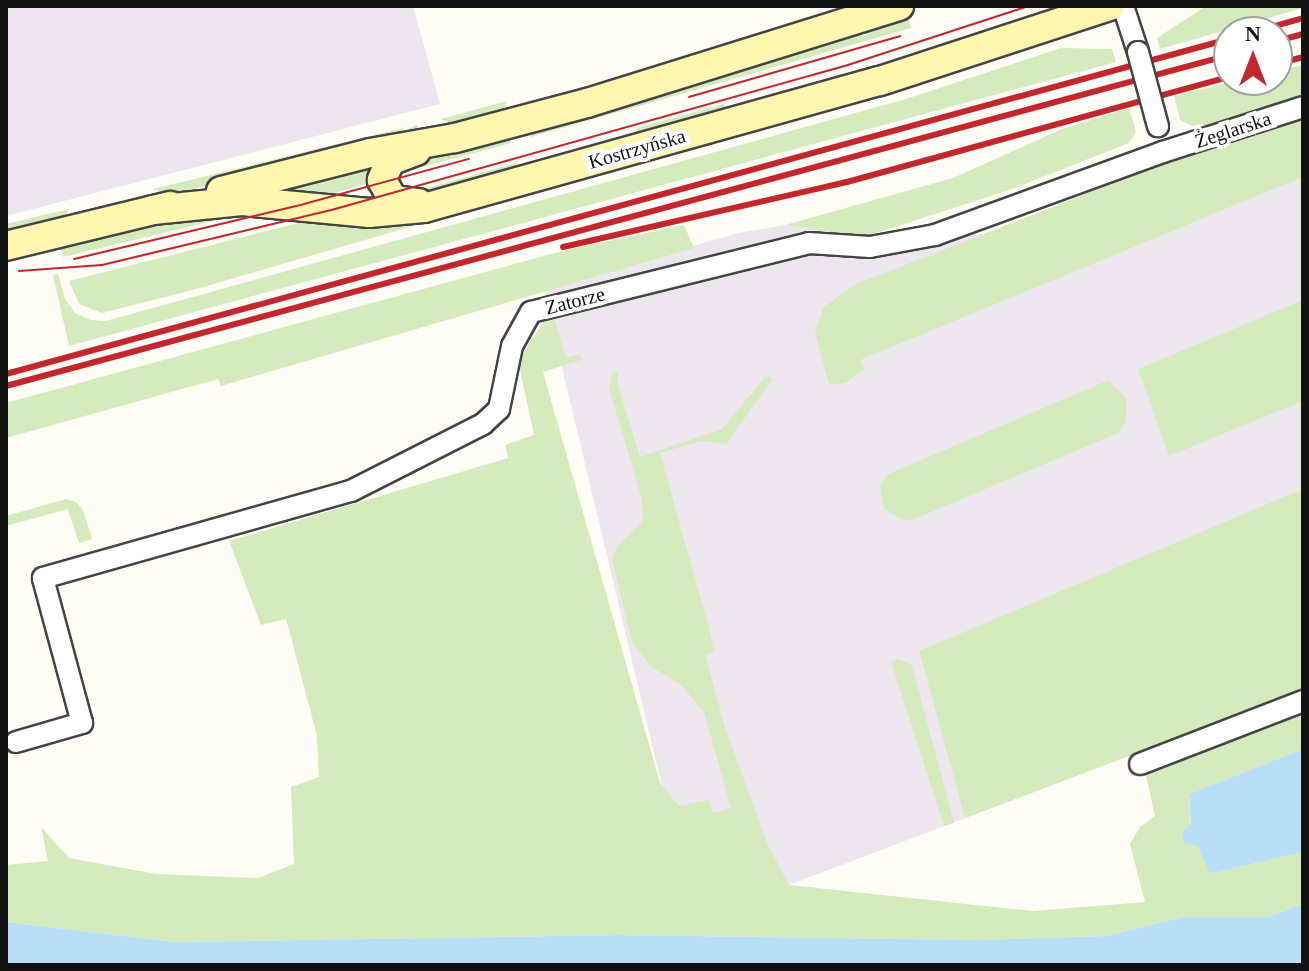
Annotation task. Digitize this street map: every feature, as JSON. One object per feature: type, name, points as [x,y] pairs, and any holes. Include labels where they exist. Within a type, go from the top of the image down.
[{"type":"main road","name":"Kostrzyńska","points":[[6,246],[340,160],[455,138],[674,78],[899,6]]},
{"type":"main road","name":"Kostrzyńska","points":[[153,210],[242,201],[388,213],[458,200],[951,60],[1110,6]]},
{"type":"main road","points":[[455,138],[396,158],[386,167],[382,180],[387,195],[401,203],[458,200]]},
{"type":"street","points":[[1123,6],[1163,152]]},
{"type":"street","name":"Żeglarska","points":[[1163,152],[1303,107]]},
{"type":"street","name":"Zatorze","points":[[16,742],[82,723],[43,578],[351,491],[483,424],[499,409],[512,346],[531,312],[809,243],[870,247],[935,235],[1163,152]]},
{"type":"street","points":[[1140,764],[1303,701]]},
{"type":"shaded area","points":[[6,6],[413,6],[440,104],[6,216]]},
{"type":"shaded area","points":[[1303,122],[1303,690],[789,885],[682,870],[543,288],[738,233],[785,225],[864,237],[989,234]]},
{"type":"green space","points":[[1206,6],[1303,6],[1275,16],[1213,16],[1213,34],[1160,49],[1157,38]]},
{"type":"green space","points":[[908,17],[911,28],[531,137],[530,132],[860,32],[862,36],[866,35],[864,30]]},
{"type":"green space","points":[[1061,48],[1112,49],[1116,62],[69,346],[53,275],[58,274],[65,299],[75,313],[91,320],[106,321],[906,99]]},
{"type":"green space","points":[[1303,65],[1303,97],[1205,129],[1203,124],[1192,126],[1180,120],[1174,96],[1213,87],[1213,96],[1293,96],[1293,67]]},
{"type":"green space","points":[[507,101],[502,113],[454,126],[441,119]]},
{"type":"green space","points":[[724,104],[726,110],[638,136],[636,128]]},
{"type":"green space","points":[[1129,108],[1136,132],[1129,143],[1012,189],[864,237],[785,225],[953,178],[1062,129]]},
{"type":"green space","points":[[1303,118],[1303,177],[860,360],[864,370],[845,383],[829,385],[815,333],[823,308],[854,285],[1172,160]]},
{"type":"green space","points":[[417,124],[420,134],[168,195],[153,189],[403,128],[405,132]]},
{"type":"green space","points":[[509,137],[511,143],[397,174],[407,163]]},
{"type":"green space","points":[[516,163],[518,170],[420,195],[423,189]]},
{"type":"green space","points":[[370,165],[369,183],[321,197],[268,190]]},
{"type":"green space","points":[[268,208],[63,257],[60,246],[193,214]]},
{"type":"green space","points":[[69,209],[64,218],[6,232],[6,224]]},
{"type":"green space","points":[[451,215],[200,288],[102,313],[79,304],[69,281],[310,220]]},
{"type":"green space","points":[[684,225],[694,248],[221,386],[218,379],[6,438],[6,403],[566,250]]},
{"type":"green space","points":[[1303,300],[1303,401],[1169,456],[1138,369]]},
{"type":"green space","points":[[554,318],[566,358],[580,354],[581,360],[543,372],[660,783],[679,806],[708,800],[713,813],[731,808],[704,712],[682,686],[650,666],[632,642],[612,560],[617,546],[643,521],[642,500],[609,388],[613,371],[618,372],[617,382],[640,457],[722,429],[765,377],[770,376],[772,380],[726,444],[702,441],[660,453],[709,628],[714,651],[705,655],[726,730],[767,843],[789,885],[1033,911],[1145,902],[1130,844],[1140,827],[1155,816],[1146,776],[1151,766],[1303,708],[1303,749],[1189,794],[1189,801],[1191,825],[1210,874],[1303,852],[1303,904],[1268,917],[1183,917],[1106,936],[974,940],[618,935],[175,942],[6,922],[6,865],[48,861],[41,827],[69,858],[156,874],[258,878],[294,864],[291,787],[319,777],[317,736],[286,619],[261,625],[229,541],[508,458],[505,445],[534,435],[518,361],[544,321]]},
{"type":"green space","points":[[1109,380],[1126,398],[1126,421],[1118,433],[917,518],[905,521],[884,509],[880,486],[886,475]]},
{"type":"green space","points":[[1303,489],[1303,690],[965,818],[919,651]]},
{"type":"green space","points":[[66,499],[76,502],[83,510],[92,539],[79,543],[68,509],[6,526],[6,516]]},
{"type":"green space","points":[[898,659],[912,665],[954,823],[944,826],[891,662]]},
{"type":"water","points":[[1303,749],[1303,852],[1210,874],[1198,846],[1185,843],[1183,838],[1182,833],[1191,824],[1189,794]]},
{"type":"water","points":[[1303,904],[1303,965],[6,965],[6,922],[175,942],[618,935],[974,940],[1106,936],[1183,917],[1268,917]]},
{"type":"tram line","points":[[19,271],[102,265],[335,209],[848,65],[1028,6]]},
{"type":"tram line","points":[[689,97],[900,36]]},
{"type":"tram line","points":[[74,259],[304,204],[469,159]]},
{"type":"railway","points":[[1293,21],[1303,18]]},
{"type":"railway","points":[[1293,37],[1303,34]]},
{"type":"railway","points":[[6,374],[1213,43]]},
{"type":"railway","points":[[1293,60],[1303,57]]},
{"type":"railway","points":[[6,386],[1213,59]]},
{"type":"railway","points":[[563,247],[847,182],[1213,81]]}]
